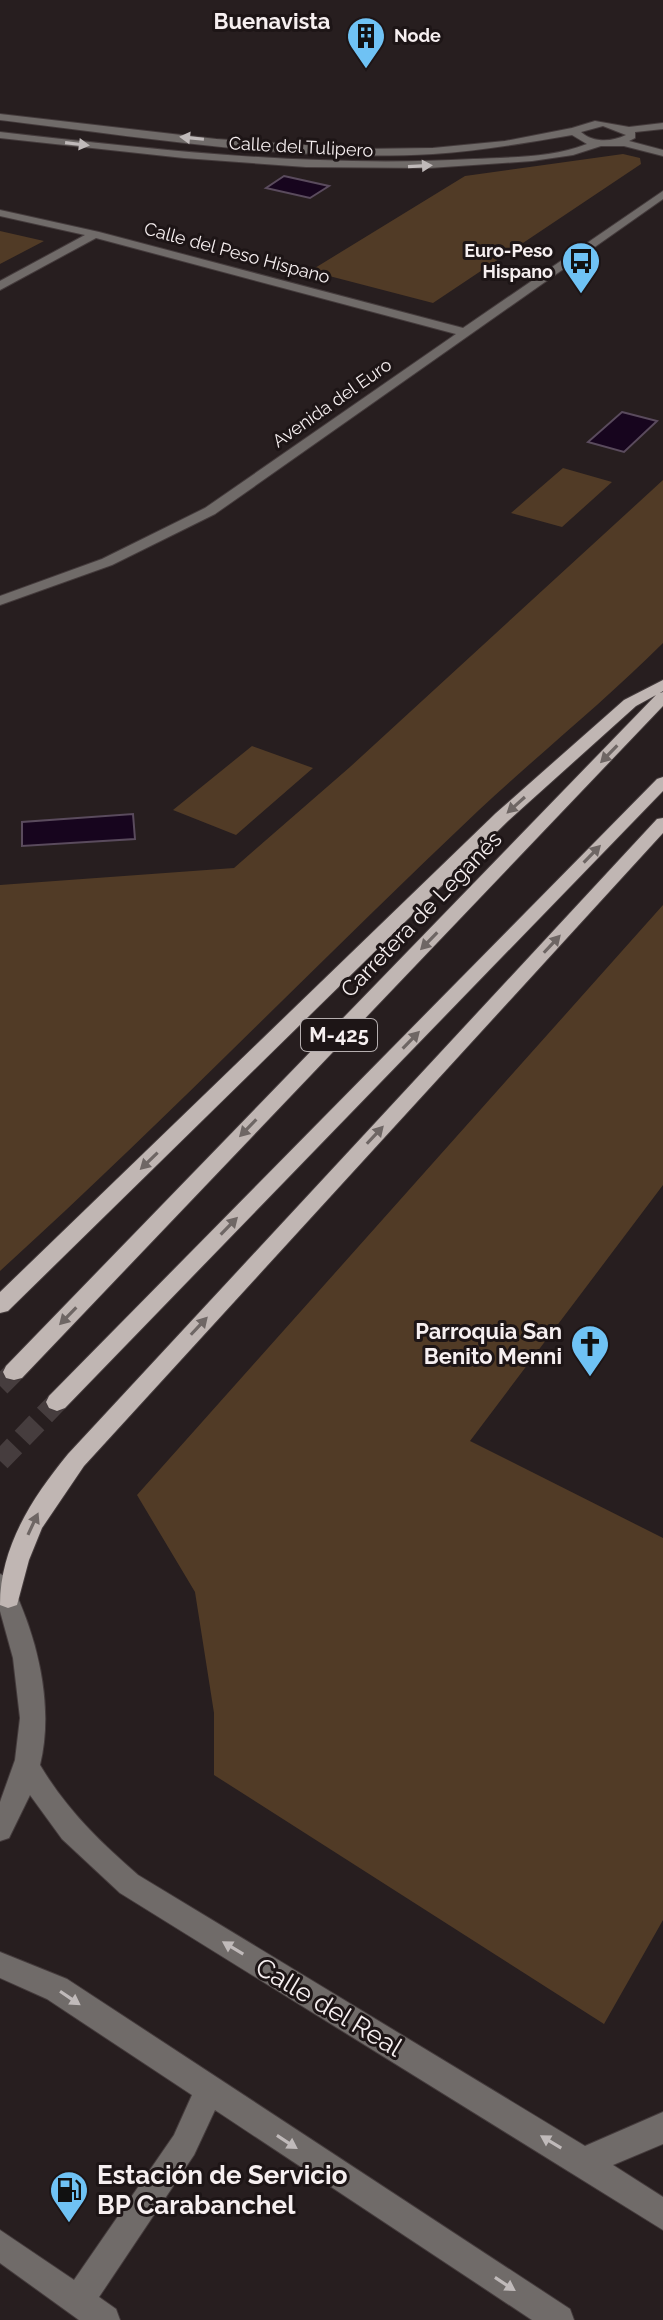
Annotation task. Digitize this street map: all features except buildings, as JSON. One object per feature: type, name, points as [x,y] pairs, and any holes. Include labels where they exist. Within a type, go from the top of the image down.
[{"type":"main road","points":[[0,1305],[502,817],[630,703],[663,685]]},
{"type":"main road","name":"Carretera de Leganés","points":[[14,1372],[663,697]]},
{"type":"main road","name":"M-425","points":[[57,1402],[663,782]]},
{"type":"main road","points":[[4,1591],[45,1498],[76,1460],[663,823]]},
{"type":"street","name":"Calle del Tulipero","points":[[0,117],[264,146],[359,151],[493,145],[575,131],[597,123],[628,130]]},
{"type":"street","points":[[619,142],[631,136],[628,130],[663,126]]},
{"type":"street","points":[[575,131],[580,138],[599,143]]},
{"type":"street","name":"Calle del Tulipero","points":[[0,135],[320,167],[396,168],[541,157],[599,143],[619,142]]},
{"type":"street","points":[[619,142],[663,153]]},
{"type":"street","name":"Avenida del Euro","points":[[0,601],[73,578],[142,548],[210,511],[663,194]]},
{"type":"street","name":"Calle del Peso Hispano","points":[[0,213],[95,234],[464,332]]},
{"type":"street","points":[[0,286],[95,234]]},
{"type":"street","points":[[0,1829],[26,1765],[32,1735],[21,1643],[4,1591]]},
{"type":"street","name":"Calle del Real","points":[[26,1765],[46,1802],[72,1834],[129,1884],[583,2162],[663,2215]]},
{"type":"street","points":[[0,1965],[57,1989],[559,2320]]},
{"type":"street","points":[[78,2301],[184,2145],[209,2090]]},
{"type":"street","points":[[583,2162],[663,2127]]},
{"type":"street","points":[[0,2245],[105,2320]]},
{"type":"shaded area","points":[[623,154],[640,158],[641,164],[433,303],[310,271],[465,176]]},
{"type":"shaded area","points":[[284,176],[329,186],[310,198],[266,188]]},
{"type":"shaded area","points":[[0,231],[44,241],[0,264]]},
{"type":"shaded area","points":[[622,412],[657,421],[624,452],[588,442]]},
{"type":"shaded area","points":[[563,468],[612,482],[562,527],[511,513]]},
{"type":"shaded area","points":[[663,480],[663,643],[479,810],[0,1271],[0,885],[234,868],[350,767]]},
{"type":"shaded area","points":[[252,746],[313,768],[236,835],[173,810]]},
{"type":"shaded area","points":[[133,814],[135,839],[22,846],[22,822]]},
{"type":"shaded area","points":[[663,905],[663,1185],[470,1441],[663,1538],[663,1920],[604,2024],[214,1775],[214,1713],[195,1592],[137,1495]]},
{"type":"tunnel","points":[[0,1386],[14,1372]]},
{"type":"tunnel","points":[[0,1461],[57,1402]]},
{"type":"place","name":"Node","points":[[366,70]]},
{"type":"place","name":"Euro-Peso Hispano","points":[[581,295]]},
{"type":"place","name":"Parroquia San Benito Menni","points":[[590,1378]]},
{"type":"place","name":"Estación de Servicio BP Carabanchel","points":[[69,2224]]},
{"type":"district","name":"Buenavista","points":[[272,21]]}]
